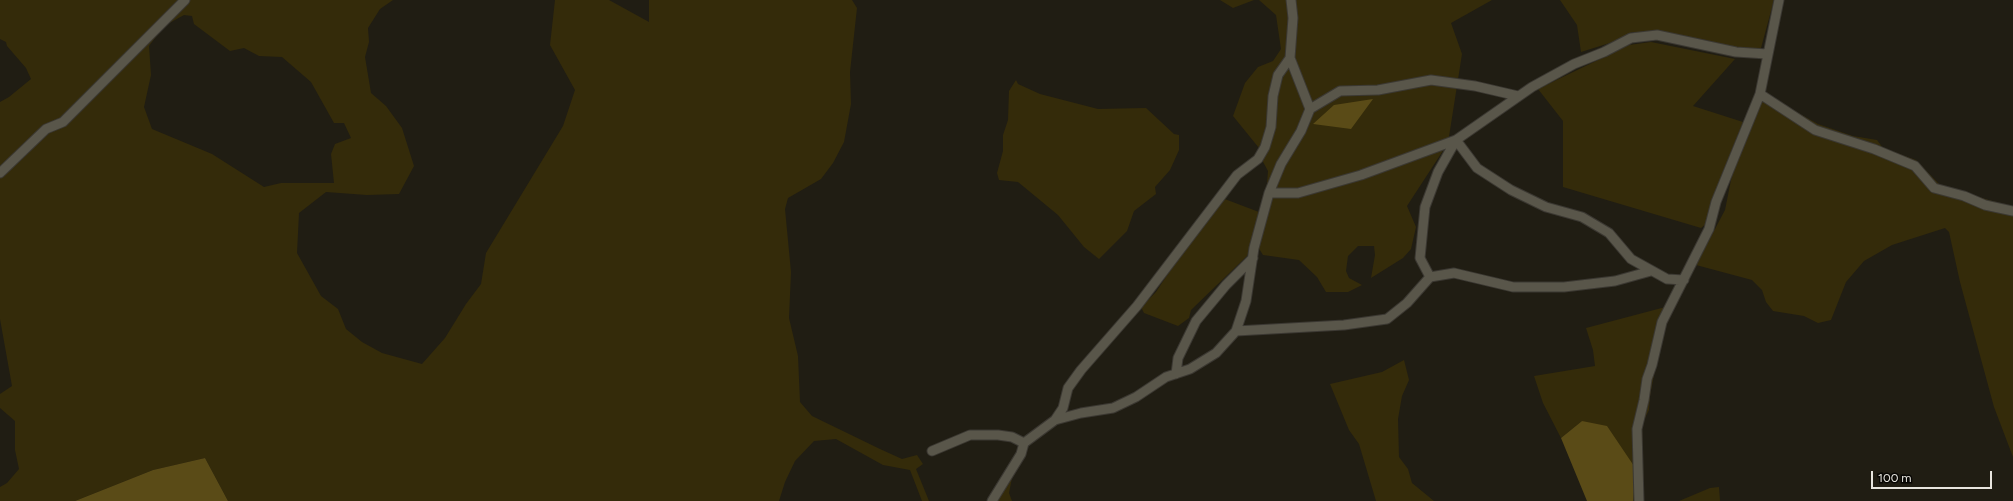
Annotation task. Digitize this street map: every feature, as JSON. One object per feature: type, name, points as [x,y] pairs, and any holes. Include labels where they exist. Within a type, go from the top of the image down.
[{"type":"street","points":[[0,173],[46,129],[63,122],[186,0]]},
{"type":"street","points":[[1291,0],[1293,18],[1290,58],[1310,108]]},
{"type":"street","points":[[1639,501],[1637,429],[1647,379],[1652,365],[1662,322],[1709,229],[1716,202],[1760,94],[1779,0]]},
{"type":"street","points":[[1269,193],[1298,193],[1354,177],[1456,140],[1518,96],[1574,64],[1604,52],[1631,38],[1657,35],[1736,52],[1767,54]]},
{"type":"street","points":[[992,501],[1021,454],[1024,443],[1055,420],[1063,408],[1068,388],[1081,370],[1137,306],[1237,175],[1258,159],[1265,147],[1271,127],[1273,96],[1278,75],[1290,58]]},
{"type":"street","points":[[1055,420],[1081,413],[1113,408],[1136,397],[1166,377],[1190,369],[1216,353],[1236,331],[1246,301],[1254,248],[1269,193],[1281,164],[1301,131],[1310,108],[1340,91],[1378,90],[1431,80],[1475,86],[1518,96]]},
{"type":"street","points":[[1760,94],[1814,130],[1874,149],[1915,166],[1934,188],[1964,196],[1985,205],[2013,211]]},
{"type":"street","points":[[1456,140],[1476,168],[1511,190],[1546,207],[1582,217],[1609,233],[1631,259],[1667,279],[1684,280]]},
{"type":"street","points":[[1430,278],[1420,258],[1425,207],[1438,172],[1456,140]]},
{"type":"street","points":[[1176,374],[1178,358],[1196,321],[1226,286],[1253,258]]},
{"type":"street","points":[[1236,331],[1344,325],[1387,319],[1407,303],[1430,278],[1454,273],[1514,287],[1564,288],[1615,281],[1651,271]]},
{"type":"street","points":[[932,451],[970,435],[1005,436],[1024,443]]},
{"type":"shaded area","points":[[0,0],[393,0],[380,9],[368,28],[369,42],[365,57],[371,93],[386,106],[402,128],[414,166],[399,194],[367,195],[326,192],[299,213],[297,253],[321,296],[338,309],[346,329],[362,342],[382,353],[422,364],[445,338],[466,304],[481,284],[486,253],[563,126],[575,90],[550,45],[555,0],[609,0],[649,22],[649,0],[852,0],[857,8],[850,72],[851,104],[844,142],[833,163],[821,179],[788,198],[785,209],[791,272],[789,318],[798,356],[800,402],[812,416],[902,459],[917,455],[923,464],[916,469],[929,501],[922,501],[910,470],[883,465],[836,439],[814,441],[795,461],[785,482],[779,501],[228,501],[205,458],[153,470],[75,501],[0,501],[0,487],[7,483],[19,469],[15,450],[15,421],[0,408],[0,394],[12,386],[0,319],[0,102],[9,97],[31,79],[26,68],[7,46],[6,42],[0,39]],"holes":[[[184,15],[192,16],[194,24],[230,51],[244,48],[259,56],[282,57],[311,82],[334,123],[344,123],[351,138],[335,144],[331,154],[334,183],[281,183],[264,187],[212,154],[152,129],[144,107],[151,75],[149,46],[164,26]]]},
{"type":"shaded area","points":[[1220,0],[1254,0],[1233,8]]},
{"type":"shaded area","points":[[1259,0],[1492,0],[1451,23],[1462,54],[1448,143],[1407,206],[1416,227],[1411,249],[1403,258],[1371,278],[1375,255],[1374,246],[1358,246],[1348,256],[1346,271],[1349,278],[1362,285],[1348,292],[1326,292],[1317,277],[1299,260],[1263,255],[1258,247],[1252,245],[1247,256],[1191,310],[1189,318],[1178,326],[1144,313],[1141,307],[1156,292],[1190,240],[1222,198],[1259,212],[1267,184],[1268,171],[1262,160],[1256,156],[1259,148],[1233,116],[1245,83],[1258,67],[1273,61],[1281,49],[1276,15]]},
{"type":"shaded area","points":[[1560,0],[1774,0],[1761,48],[1734,49],[1706,40],[1659,32],[1632,32],[1616,41],[1581,52],[1577,25]]},
{"type":"shaded area","points":[[1651,42],[1735,59],[1693,106],[1743,122],[1712,200],[1706,224],[1701,228],[1563,187],[1563,121],[1538,89],[1629,45]]},
{"type":"shaded area","points":[[1016,80],[1018,84],[1040,94],[1098,109],[1146,108],[1174,134],[1179,135],[1179,150],[1170,170],[1155,187],[1156,194],[1134,211],[1127,231],[1099,259],[1084,247],[1058,215],[1018,182],[999,180],[997,173],[1003,151],[1003,135],[1008,120],[1009,91]]},
{"type":"shaded area","points":[[1764,91],[1777,101],[1818,124],[1853,136],[1877,140],[1883,148],[1916,160],[1941,186],[2013,207],[2013,457],[1994,407],[1960,282],[1949,232],[1945,228],[1892,245],[1864,261],[1846,282],[1831,320],[1818,323],[1804,316],[1773,311],[1766,302],[1762,290],[1752,280],[1696,265],[1725,210],[1733,170]]},
{"type":"shaded area","points":[[1373,99],[1351,129],[1313,124],[1334,105]]},
{"type":"shaded area","points":[[1673,305],[1660,344],[1650,396],[1649,410],[1642,424],[1644,501],[1633,501],[1632,494],[1582,421],[1561,438],[1543,403],[1534,376],[1595,366],[1593,350],[1586,328]]},
{"type":"shaded area","points":[[1404,360],[1409,380],[1402,396],[1398,419],[1399,457],[1408,469],[1412,483],[1434,501],[1376,501],[1359,444],[1349,430],[1330,384],[1382,372]]},
{"type":"shaded area","points":[[1582,421],[1607,426],[1636,469],[1633,501],[1587,501],[1561,438]]},
{"type":"shaded area","points":[[205,458],[228,501],[75,501],[153,470]]},
{"type":"shaded area","points":[[1006,474],[1012,478],[1009,493],[1012,501],[990,501]]},
{"type":"shaded area","points":[[1719,487],[1720,501],[1679,501],[1710,488]]}]
